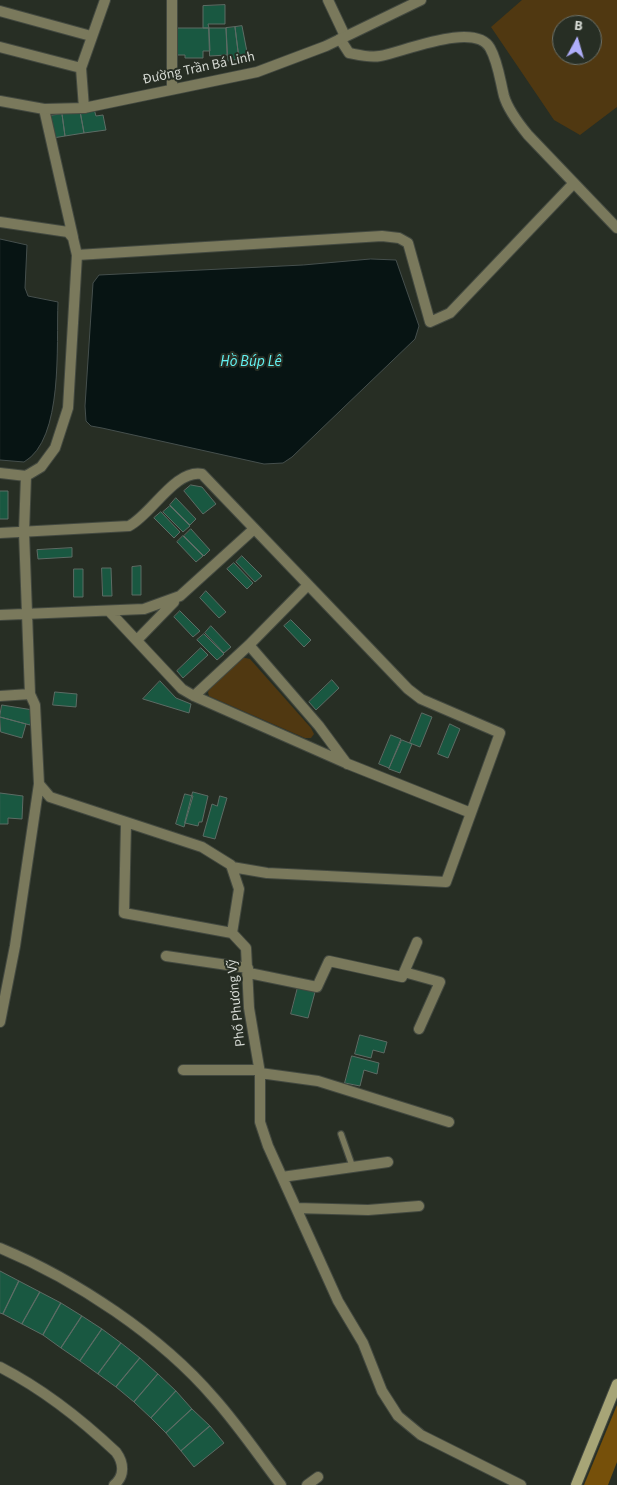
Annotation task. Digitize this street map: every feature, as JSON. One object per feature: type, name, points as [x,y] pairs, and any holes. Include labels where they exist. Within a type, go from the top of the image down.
[{"type":"main road","points":[[576,1485],[617,1384]]},
{"type":"street","points":[[84,108],[81,68],[104,0]]},
{"type":"street","points":[[172,0],[172,88]]},
{"type":"street","points":[[328,0],[349,53],[378,56],[433,42],[463,37],[478,38],[489,45],[495,58],[505,98],[517,121],[573,184],[617,228]]},
{"type":"street","name":"Đường Trần Bá Linh","points":[[0,101],[44,109],[84,108],[172,88],[257,72],[342,38],[421,0]]},
{"type":"street","points":[[0,11],[91,36]]},
{"type":"street","points":[[0,47],[81,68]]},
{"type":"street","points":[[0,473],[26,476],[41,467],[50,458],[55,448],[68,408],[77,254],[44,109]]},
{"type":"street","points":[[77,254],[382,236],[399,238],[408,243],[430,322],[450,313],[573,184]]},
{"type":"street","points":[[0,222],[65,231],[73,238]]},
{"type":"street","points":[[0,533],[129,526],[143,517],[182,477],[194,473],[202,474],[408,690],[421,699],[500,733],[446,882],[267,873],[232,867]]},
{"type":"street","points":[[0,1022],[15,946],[39,784],[35,705],[30,694],[24,532],[26,476]]},
{"type":"street","points":[[137,640],[180,596],[254,530]]},
{"type":"street","points":[[194,696],[249,645],[307,586]]},
{"type":"street","points":[[0,614],[144,609],[180,596]]},
{"type":"street","points":[[110,610],[182,689],[194,696],[348,764],[471,813]]},
{"type":"street","points":[[249,645],[319,726],[348,764]]},
{"type":"street","points":[[0,696],[30,694]]},
{"type":"street","points":[[39,784],[50,797],[126,824],[202,847],[228,861],[232,867],[239,889],[232,933],[124,913],[126,824]]},
{"type":"street","name":"Phố Phương Vỹ","points":[[232,933],[246,948],[249,1008],[260,1072],[260,1122],[268,1146],[338,1301],[364,1343],[382,1391],[398,1416],[421,1435],[521,1485]]},
{"type":"street","points":[[166,956],[248,970],[317,987],[328,961],[402,977],[417,942]]},
{"type":"street","points":[[404,972],[440,982],[419,1029]]},
{"type":"street","points":[[183,1070],[260,1072],[318,1080],[449,1122]]},
{"type":"street","points":[[282,1177],[354,1169],[388,1162]]},
{"type":"street","points":[[296,1208],[368,1210],[419,1206]]},
{"type":"street","points":[[0,1248],[43,1268],[104,1304],[157,1344],[213,1397],[282,1485]]},
{"type":"street","points":[[0,1367],[68,1410],[116,1452],[121,1458],[123,1467],[121,1477],[114,1485]]},
{"type":"street","points":[[307,1485],[318,1477]]},
{"type":"lane","points":[[341,1134],[354,1169]]},
{"type":"shaded area","points":[[522,0],[617,0],[617,107],[580,135],[554,120],[491,27]]},
{"type":"shaded area","points":[[241,657],[250,659],[311,728],[314,734],[311,738],[305,738],[209,696],[208,692],[211,687]]},
{"type":"shaded area","points":[[617,1405],[617,1462],[608,1485],[584,1485]]},
{"type":"water","points":[[0,239],[27,245],[25,288],[28,296],[58,302],[57,365],[52,412],[46,433],[37,450],[24,462],[0,460]]},
{"type":"water","name":"Hồ Búp Lê","points":[[371,259],[396,260],[419,326],[415,339],[292,457],[283,463],[264,464],[91,426],[86,421],[85,406],[93,283],[99,275],[303,265]]},
{"type":"building","points":[[225,5],[225,24],[208,24],[209,28],[203,28],[203,6]]},
{"type":"building","points":[[242,26],[248,57],[239,59],[235,27]]},
{"type":"building","points":[[235,27],[239,59],[228,61],[226,28]]},
{"type":"building","points":[[174,28],[209,28],[210,51],[203,51],[203,58],[185,58],[185,55],[177,55]]},
{"type":"building","points":[[209,28],[226,28],[227,55],[210,56]]},
{"type":"building","points":[[94,109],[96,116],[103,115],[106,130],[84,133],[80,111]]},
{"type":"building","points":[[80,111],[84,133],[65,136],[62,114]]},
{"type":"building","points":[[62,114],[65,136],[53,138],[49,116]]},
{"type":"building","points":[[191,485],[202,487],[216,504],[203,514],[184,491]]},
{"type":"building","points":[[0,491],[8,491],[8,519],[0,519]]},
{"type":"building","points":[[176,498],[196,519],[190,525],[170,505]]},
{"type":"building","points":[[170,506],[190,526],[183,532],[163,512]]},
{"type":"building","points":[[161,512],[180,532],[174,538],[154,518]]},
{"type":"building","points":[[191,529],[210,550],[204,556],[184,536]]},
{"type":"building","points":[[183,536],[203,556],[196,562],[177,542]]},
{"type":"building","points":[[72,548],[72,557],[38,559],[37,550]]},
{"type":"building","points":[[242,556],[262,576],[255,582],[236,562]]},
{"type":"building","points":[[234,563],[253,583],[247,589],[227,569]]},
{"type":"building","points":[[141,566],[141,595],[132,595],[132,567]]},
{"type":"building","points":[[102,568],[111,568],[112,596],[103,596]]},
{"type":"building","points":[[74,569],[83,569],[83,597],[74,597]]},
{"type":"building","points":[[206,591],[226,612],[219,618],[200,598]]},
{"type":"building","points":[[180,611],[200,631],[193,637],[174,617]]},
{"type":"building","points":[[291,620],[311,640],[304,647],[284,626]]},
{"type":"building","points":[[211,626],[231,647],[224,653],[205,633]]},
{"type":"building","points":[[204,634],[224,654],[217,660],[197,640]]},
{"type":"building","points":[[201,648],[208,655],[183,678],[177,671]]},
{"type":"building","points":[[332,680],[339,688],[316,710],[309,702]]},
{"type":"building","points":[[160,681],[176,698],[191,704],[189,713],[143,699]]},
{"type":"building","points":[[55,692],[77,694],[76,707],[53,705]]},
{"type":"building","points":[[2,705],[33,710],[30,725],[0,717]]},
{"type":"building","points":[[422,713],[432,717],[420,747],[410,743]]},
{"type":"building","points":[[0,717],[26,724],[22,738],[1,732]]},
{"type":"building","points":[[450,724],[460,729],[448,758],[438,754]]},
{"type":"building","points":[[391,735],[401,739],[389,768],[379,764]]},
{"type":"building","points":[[402,740],[412,744],[400,773],[389,769]]},
{"type":"building","points":[[193,792],[208,796],[202,822],[199,822],[198,826],[185,823]]},
{"type":"building","points":[[0,793],[23,796],[22,819],[8,818],[8,824],[0,824]]},
{"type":"building","points":[[185,794],[193,796],[184,827],[176,824]]},
{"type":"building","points":[[220,796],[227,798],[215,839],[203,836],[212,804],[217,806]]},
{"type":"building","points":[[298,987],[315,992],[308,1018],[291,1014]]},
{"type":"building","points":[[360,1035],[387,1042],[384,1053],[373,1050],[371,1058],[355,1054]]},
{"type":"building","points":[[352,1056],[379,1063],[377,1074],[364,1070],[360,1086],[345,1083]]},
{"type":"building","points":[[0,1271],[19,1281],[3,1314],[0,1313]]},
{"type":"building","points":[[19,1281],[40,1292],[22,1324],[3,1314]]},
{"type":"building","points":[[40,1292],[61,1303],[43,1335],[22,1324]]},
{"type":"building","points":[[61,1303],[82,1316],[61,1348],[43,1335]]},
{"type":"building","points":[[82,1316],[102,1329],[80,1361],[61,1348]]},
{"type":"building","points":[[102,1329],[121,1343],[98,1374],[80,1361]]},
{"type":"building","points":[[121,1343],[140,1358],[116,1387],[98,1374]]},
{"type":"building","points":[[140,1358],[158,1374],[134,1402],[116,1387]]},
{"type":"building","points":[[158,1374],[176,1391],[151,1418],[134,1402]]},
{"type":"building","points":[[176,1391],[192,1409],[166,1433],[151,1418]]},
{"type":"building","points":[[192,1409],[210,1426],[181,1451],[166,1433]]},
{"type":"building","points":[[210,1426],[224,1443],[194,1467],[181,1451]]}]
